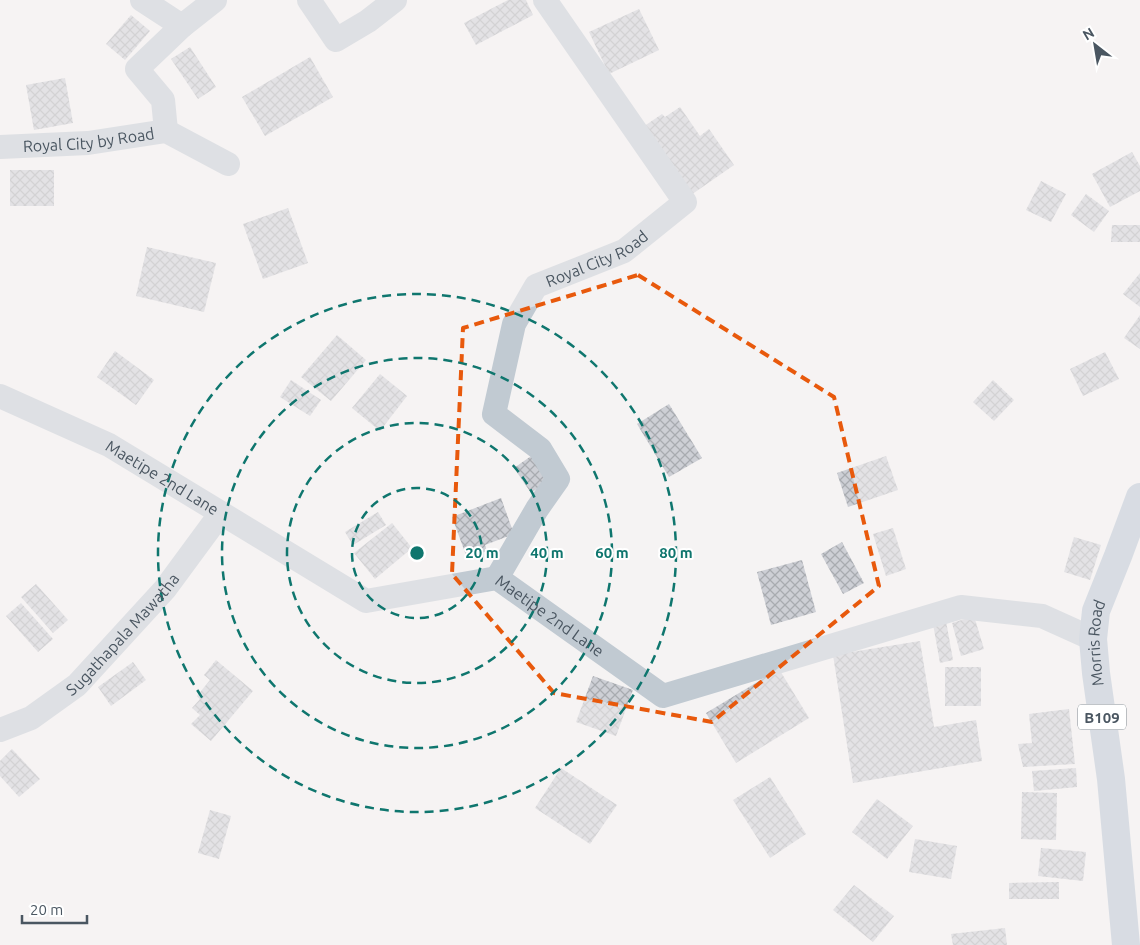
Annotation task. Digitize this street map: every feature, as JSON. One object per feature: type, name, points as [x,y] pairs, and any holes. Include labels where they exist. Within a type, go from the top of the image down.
[{"type":"main road","name":"Morris Road","points":[[1126,945],[1111,779],[1092,639],[1096,611],[1140,497]]},
{"type":"street","points":[[142,0],[182,26]]},
{"type":"street","points":[[166,131],[163,100],[137,69],[182,26],[215,0]]},
{"type":"street","points":[[309,0],[336,40],[368,22],[395,0]]},
{"type":"street","name":"Royal City Road","points":[[497,578],[558,479],[540,449],[494,414],[514,324],[536,286],[624,251],[685,202],[545,0]]},
{"type":"street","name":"Royal City by Road","points":[[0,147],[88,143],[166,131],[228,164]]},
{"type":"street","name":"Maetipe 2nd Lane","points":[[0,396],[109,445],[366,601],[497,578],[663,696],[961,607],[1042,616],[1092,639]]},
{"type":"street","name":"Sugathapala Mawatha","points":[[0,730],[31,718],[77,684],[165,590],[221,513]]},
{"type":"highlighted area","points":[[638,275],[834,397],[879,586],[712,722],[554,693],[452,574],[463,328]]},
{"type":"building","points":[[508,0],[526,0],[533,15],[476,45],[464,23]]},
{"type":"building","points":[[639,9],[659,50],[609,74],[589,32]]},
{"type":"building","points":[[131,15],[150,31],[125,60],[106,44]]},
{"type":"building","points":[[190,47],[216,87],[198,99],[171,59]]},
{"type":"building","points":[[310,57],[333,97],[265,136],[242,97]]},
{"type":"building","points":[[65,78],[73,123],[34,130],[26,85]]},
{"type":"building","points":[[680,107],[700,136],[709,129],[734,165],[691,195],[643,127],[662,114],[665,117]]},
{"type":"building","points":[[1132,152],[1140,166],[1140,191],[1110,207],[1092,174]]},
{"type":"building","points":[[10,170],[54,170],[54,206],[10,206]]},
{"type":"building","points":[[1041,181],[1066,194],[1051,222],[1026,210]]},
{"type":"building","points":[[1086,194],[1109,211],[1094,232],[1071,215]]},
{"type":"building","points":[[288,208],[308,263],[263,279],[243,224]]},
{"type":"building","points":[[1112,225],[1140,225],[1140,242],[1111,242]]},
{"type":"building","points":[[147,247],[216,263],[204,312],[136,296]]},
{"type":"building","points":[[1140,273],[1140,307],[1123,294]]},
{"type":"building","points":[[1140,315],[1140,349],[1124,338]]},
{"type":"building","points":[[337,335],[366,360],[331,401],[301,377]]},
{"type":"building","points":[[115,351],[154,380],[136,405],[97,377]]},
{"type":"building","points":[[1105,352],[1119,379],[1083,396],[1070,369]]},
{"type":"building","points":[[380,374],[407,396],[380,431],[352,408]]},
{"type":"building","points":[[291,380],[321,400],[310,416],[280,397]]},
{"type":"building","points":[[993,380],[1014,400],[994,421],[973,402]]},
{"type":"building","points":[[669,404],[702,458],[669,477],[637,424]]},
{"type":"building","points":[[534,454],[551,479],[531,493],[514,468]]},
{"type":"building","points":[[886,456],[898,490],[848,507],[837,473]]},
{"type":"building","points":[[501,498],[514,534],[485,545],[487,551],[467,558],[452,517]]},
{"type":"building","points":[[378,512],[386,525],[353,545],[345,532]]},
{"type":"building","points":[[392,523],[412,548],[375,579],[354,553]]},
{"type":"building","points":[[893,528],[906,569],[886,576],[873,534]]},
{"type":"building","points":[[1074,537],[1101,545],[1090,580],[1064,572]]},
{"type":"building","points":[[842,542],[864,583],[843,594],[821,554]]},
{"type":"building","points":[[802,560],[816,612],[771,625],[757,572]]},
{"type":"building","points":[[36,584],[68,620],[53,633],[21,597]]},
{"type":"building","points":[[21,603],[53,639],[38,652],[6,616]]},
{"type":"building","points":[[974,616],[984,649],[961,656],[952,623]]},
{"type":"building","points":[[946,621],[953,660],[940,663],[933,624]]},
{"type":"building","points":[[920,641],[934,727],[976,720],[982,761],[853,783],[833,655]]},
{"type":"building","points":[[216,660],[253,691],[211,741],[191,724],[200,715],[192,708],[200,699],[197,696],[210,680],[204,675]]},
{"type":"building","points":[[133,662],[146,680],[111,706],[98,687]]},
{"type":"building","points":[[945,667],[981,667],[981,706],[945,706]]},
{"type":"building","points":[[779,669],[809,718],[736,763],[706,713]]},
{"type":"building","points":[[593,676],[633,690],[616,736],[576,722]]},
{"type":"building","points":[[1069,709],[1075,764],[1023,767],[1018,744],[1032,743],[1029,714]]},
{"type":"building","points":[[12,749],[40,779],[19,797],[0,776],[0,761]]},
{"type":"building","points":[[561,768],[617,805],[590,844],[535,808]]},
{"type":"building","points":[[1076,768],[1077,787],[1034,791],[1032,771]]},
{"type":"building","points":[[770,777],[806,834],[770,858],[733,800]]},
{"type":"building","points":[[1022,792],[1057,793],[1056,840],[1021,839]]},
{"type":"building","points":[[877,799],[913,826],[887,859],[852,832]]},
{"type":"building","points":[[210,810],[231,816],[219,859],[198,853]]},
{"type":"building","points":[[915,839],[957,846],[951,879],[909,872]]},
{"type":"building","points":[[1041,848],[1086,852],[1083,881],[1038,876]]},
{"type":"building","points":[[1059,882],[1059,899],[1009,899],[1009,883]]},
{"type":"building","points":[[854,885],[894,916],[873,942],[833,910]]},
{"type":"building","points":[[1005,928],[1007,945],[953,945],[951,934]]}]
